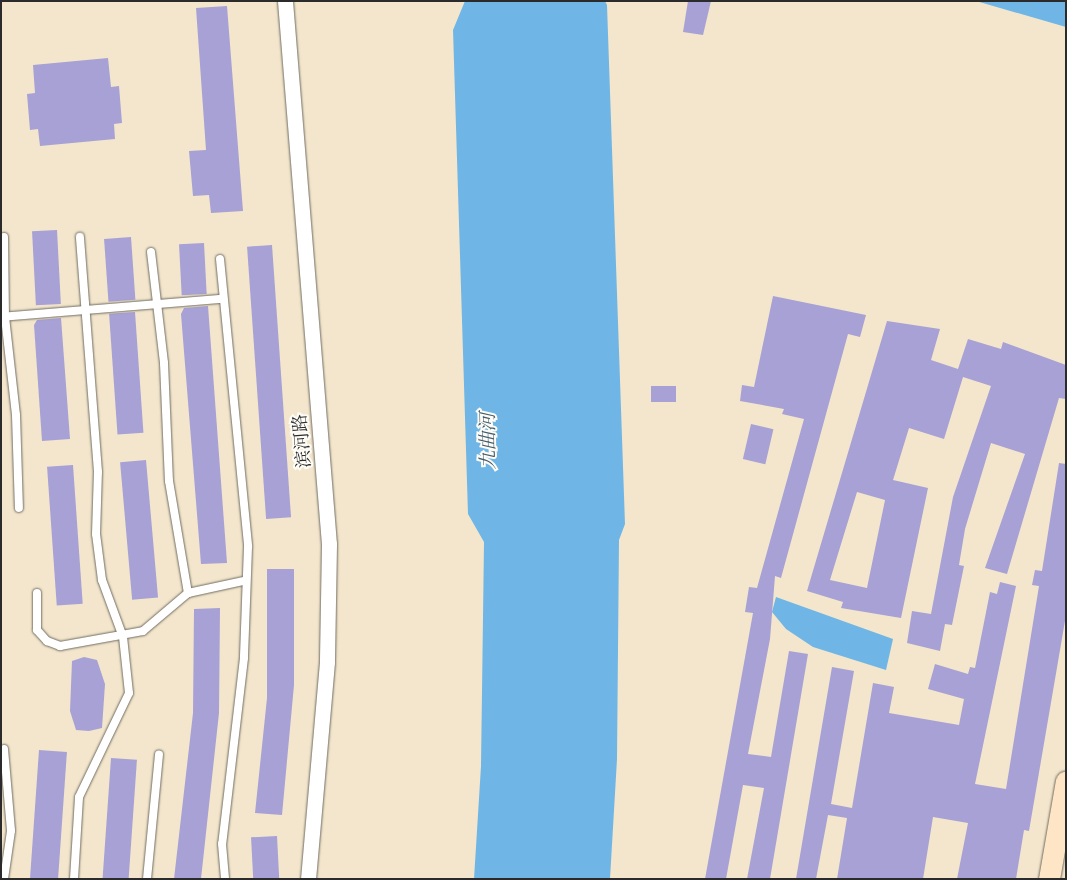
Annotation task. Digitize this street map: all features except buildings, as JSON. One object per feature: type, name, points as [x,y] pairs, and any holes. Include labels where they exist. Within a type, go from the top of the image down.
[{"type":"street","name":"滨河路","points":[[286,1],[330,544],[327,662],[308,879]]},
{"type":"street","points":[[1049,879],[1066,781]]},
{"type":"lane","points":[[4,237],[3,317],[16,415],[19,508]]},
{"type":"lane","points":[[74,879],[79,797],[128,693],[123,637],[102,580],[96,534],[98,472],[84,311],[80,237]]},
{"type":"lane","points":[[151,252],[158,305],[169,481],[188,593]]},
{"type":"lane","points":[[220,258],[221,299],[248,547],[243,581],[243,668],[222,844],[225,879]]},
{"type":"lane","points":[[3,317],[221,299]]},
{"type":"lane","points":[[37,593],[37,630],[47,641],[60,646],[123,637],[143,632],[188,593],[243,581]]},
{"type":"lane","points":[[4,749],[11,831],[4,879]]},
{"type":"lane","points":[[147,879],[159,755]]},
{"type":"water","name":"九曲河","points":[[465,1],[605,1],[607,5],[625,524],[619,540],[617,759],[610,879],[474,879],[481,766],[484,542],[468,514],[453,30]]},
{"type":"water","points":[[976,1],[1066,1],[1066,27]]},
{"type":"water","points":[[776,597],[893,639],[886,670],[813,647],[786,629],[772,612]]}]
